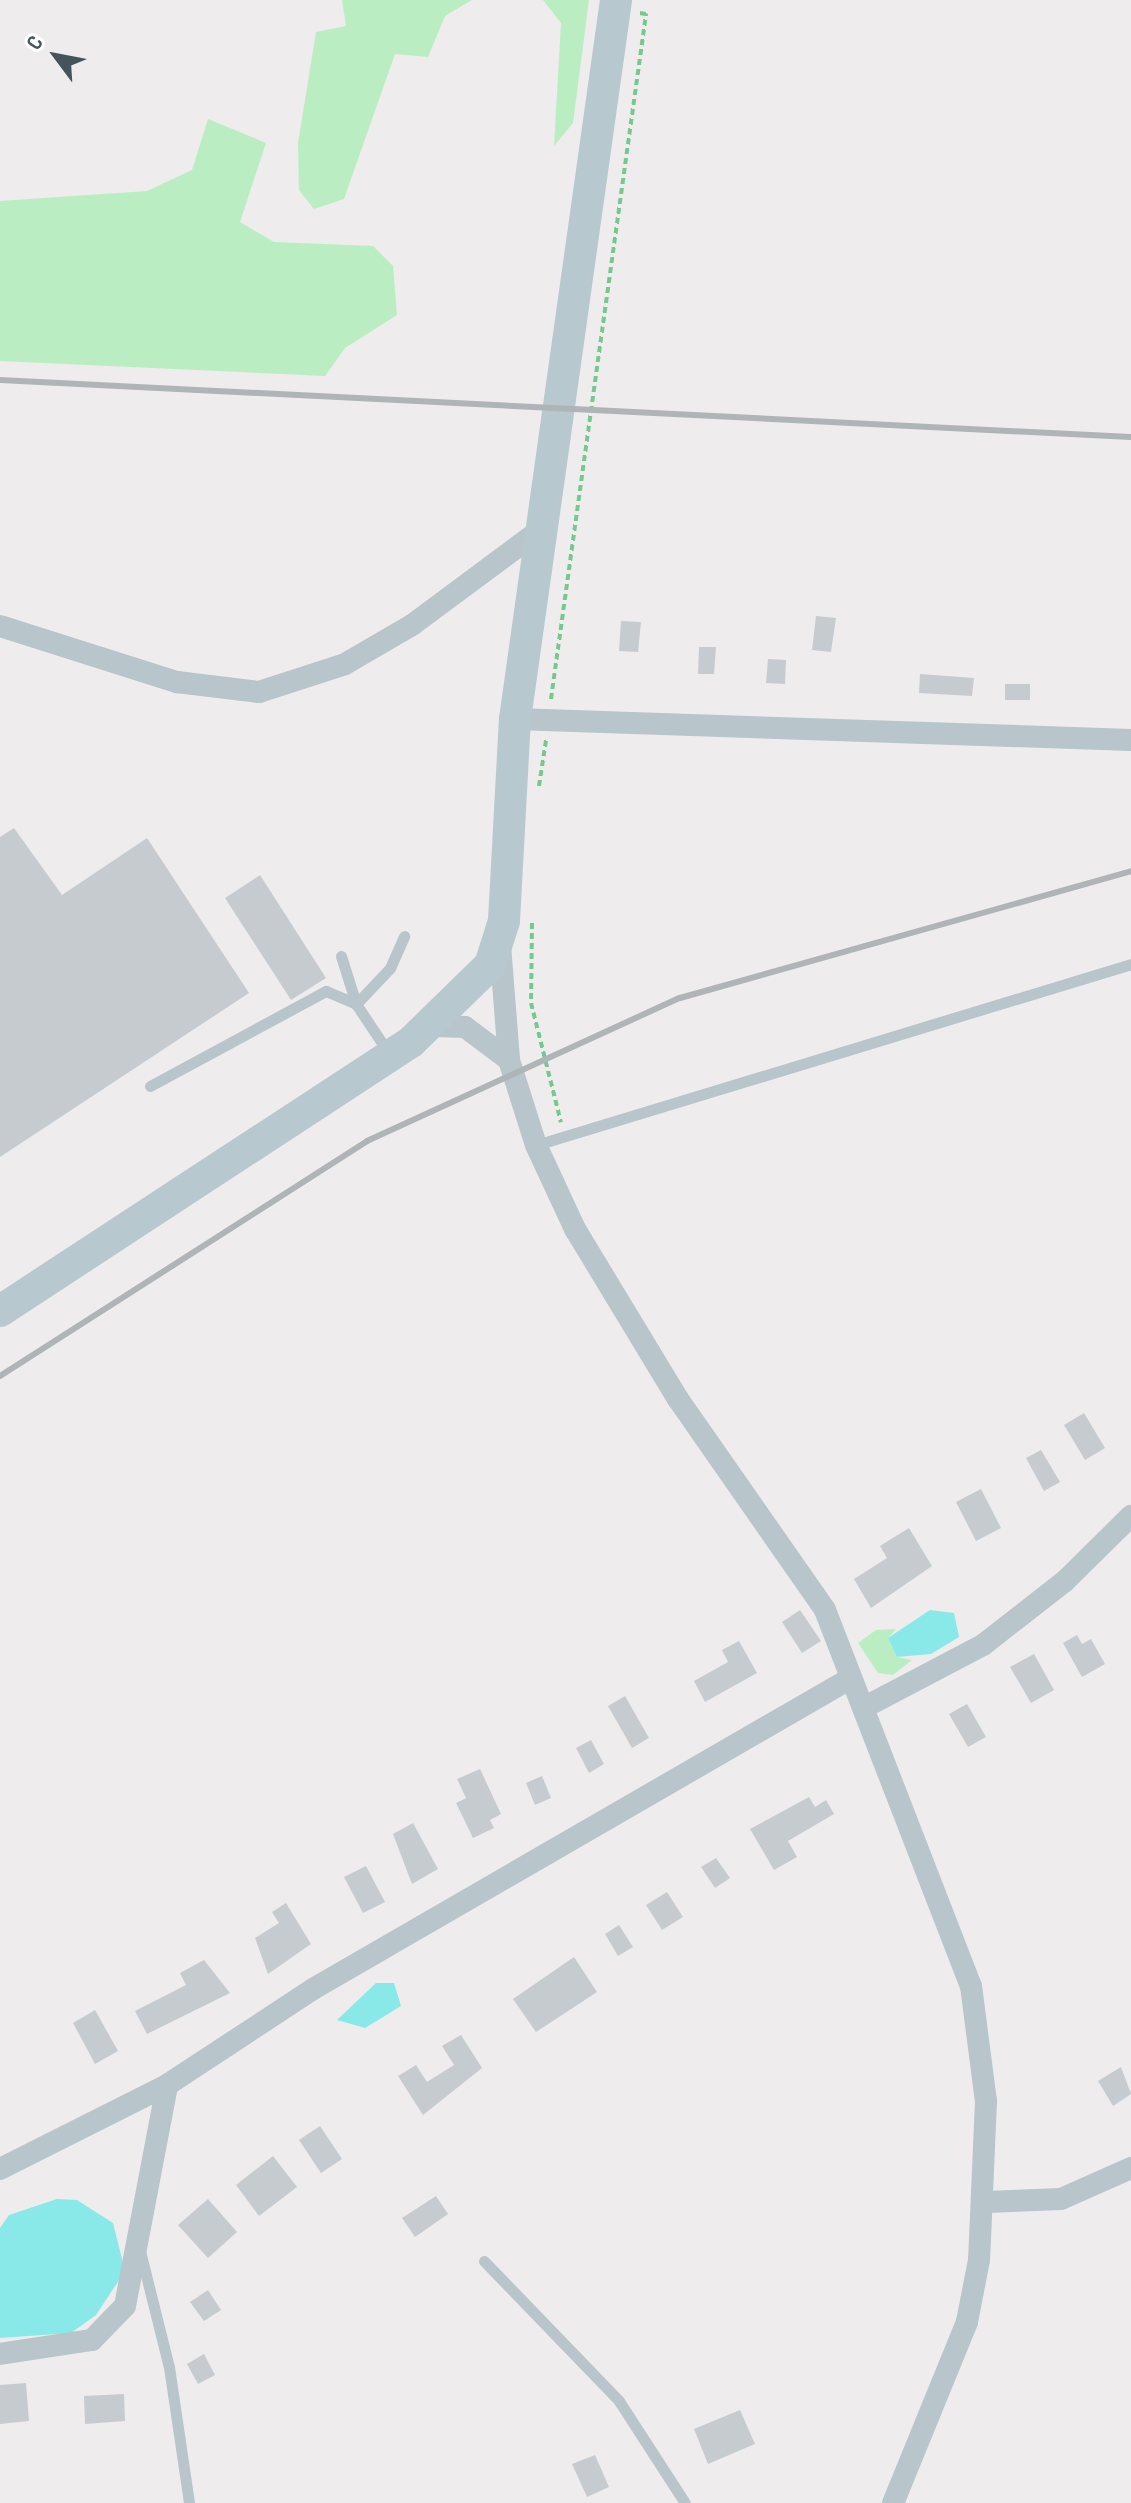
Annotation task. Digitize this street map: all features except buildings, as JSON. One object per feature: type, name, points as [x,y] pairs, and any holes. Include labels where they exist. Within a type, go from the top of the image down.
[{"type":"street","points":[[616,4],[515,719],[500,944],[509,1060],[536,1145],[575,1229],[678,1399],[825,1610],[971,1986],[983,2038],[987,2202],[967,2322],[893,2503]]},
{"type":"street","points":[[0,626],[177,682],[259,692],[345,664],[385,641],[540,530]]},
{"type":"street","points":[[515,719],[549,723],[1131,740]]},
{"type":"street","points":[[0,1311],[434,1026],[478,984],[500,944]]},
{"type":"street","points":[[434,1026],[465,1027],[509,1060]]},
{"type":"street","points":[[863,1708],[983,1645],[1065,1581],[1131,1516]]},
{"type":"street","points":[[0,2169],[167,2085],[313,1989],[851,1678]]},
{"type":"street","points":[[0,2354],[92,2340],[125,2306],[140,2251],[167,2085]]},
{"type":"street","points":[[987,2202],[1061,2199],[1131,2168]]},
{"type":"lane","points":[[356,1004],[390,968],[404,936]]},
{"type":"lane","points":[[341,956],[356,1004],[390,1055]]},
{"type":"lane","points":[[536,1145],[1131,964]]},
{"type":"lane","points":[[150,1086],[326,991],[356,1004]]},
{"type":"lane","points":[[140,2251],[169,2367],[189,2503]]},
{"type":"lane","points":[[484,2261],[619,2401],[685,2503]]},
{"type":"path","points":[[539,793],[646,14],[616,4]]},
{"type":"path","points":[[532,911],[531,1003],[565,1136]]},
{"type":"green space","points":[[342,0],[472,0],[445,16],[428,57],[395,54],[344,199],[314,209],[299,190],[298,143],[316,32],[346,26]]},
{"type":"green space","points":[[543,0],[589,0],[573,123],[554,146],[561,23]]},
{"type":"green space","points":[[208,119],[266,143],[240,222],[274,242],[373,246],[393,266],[397,315],[345,348],[325,376],[0,361],[0,201],[147,191],[192,170]]},
{"type":"green space","points":[[896,1629],[888,1638],[897,1657],[912,1660],[893,1675],[878,1673],[858,1643],[876,1630]]},
{"type":"water","points":[[930,1610],[954,1613],[959,1637],[931,1654],[897,1657],[888,1638]]},
{"type":"water","points":[[376,1983],[394,1983],[401,2006],[365,2028],[337,2020]]},
{"type":"water","points":[[57,2199],[77,2200],[113,2223],[125,2271],[96,2315],[71,2333],[0,2338],[0,2228],[9,2215]]},
{"type":"railway","points":[[0,380],[1131,437]]},
{"type":"railway","points":[[0,1376],[367,1141],[680,998],[1131,871]]}]
